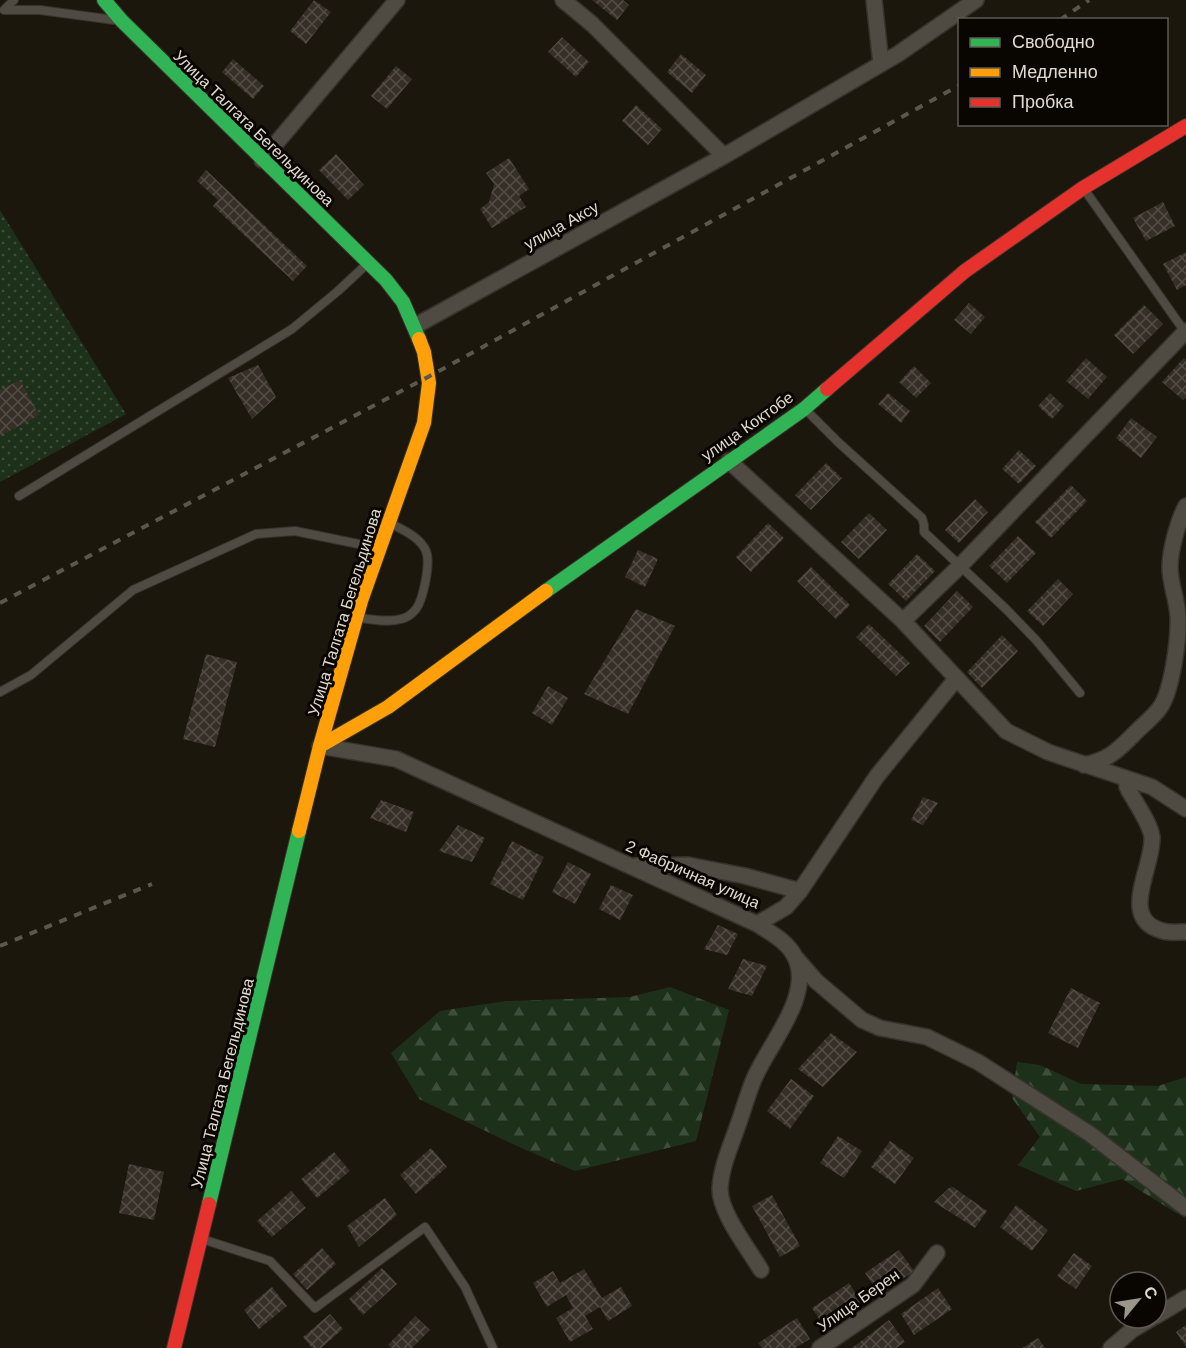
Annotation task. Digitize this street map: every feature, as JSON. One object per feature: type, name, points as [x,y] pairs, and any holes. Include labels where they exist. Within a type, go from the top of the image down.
[{"type":"street","name":"Улица Талгата Бегельдинова","points":[[104,0],[122,21],[261,160],[386,280],[403,302],[415,326],[424,352],[429,383],[424,423],[356,618],[320,746],[174,1348]]},
{"type":"street","points":[[563,0],[592,24],[724,156]]},
{"type":"street","points":[[874,0],[881,64]]},
{"type":"street","name":"улица Аксу","points":[[415,326],[724,156],[881,64],[976,0]]},
{"type":"street","points":[[261,160],[390,3]]},
{"type":"street","name":"улица Коктобе","points":[[320,746],[388,707],[606,547],[804,409],[965,271],[1083,188],[1186,126]]},
{"type":"street","points":[[903,621],[960,566],[1186,331]]},
{"type":"street","points":[[729,460],[903,621],[1006,731],[1048,752],[1152,787],[1186,809]]},
{"type":"street","points":[[1084,765],[1104,760],[1116,752],[1160,708],[1167,694],[1172,674],[1178,617],[1170,565],[1180,517],[1186,506]]},
{"type":"street","name":"2 Фабричная улица","points":[[320,746],[396,759],[757,924],[786,907],[800,891],[877,776],[956,679]]},
{"type":"street","points":[[1127,780],[1127,787],[1152,835],[1151,854],[1138,903],[1141,915],[1150,925],[1164,931],[1186,932]]},
{"type":"street","points":[[628,866],[688,865],[745,876],[800,891]]},
{"type":"street","points":[[757,924],[789,947],[816,981],[862,1020],[880,1028],[927,1037],[978,1062],[1090,1134],[1186,1208]]},
{"type":"street","points":[[761,1270],[723,1206],[720,1189],[724,1164],[754,1078],[791,1011],[798,990],[798,968],[795,957]]},
{"type":"street","name":"Улица Берен","points":[[820,1348],[913,1285],[937,1253]]},
{"type":"street","points":[[1168,1309],[1186,1298]]},
{"type":"street","points":[[1110,1348],[1132,1330]]},
{"type":"lane","points":[[2,10],[14,0]]},
{"type":"lane","points":[[2,10],[40,10],[122,21]]},
{"type":"lane","points":[[1083,188],[1186,331]]},
{"type":"lane","points":[[19,496],[292,328],[368,263]]},
{"type":"lane","points":[[804,409],[922,519],[924,532],[1036,640],[1080,693]]},
{"type":"lane","points":[[356,618],[389,621],[402,619],[411,615],[418,607],[429,564],[427,552],[414,537],[389,522]]},
{"type":"lane","points":[[0,692],[31,675],[133,590],[256,534],[295,531],[380,548]]},
{"type":"lane","points":[[201,1239],[270,1261],[315,1308],[425,1227],[465,1287],[493,1348]]},
{"type":"green space","points":[[0,210],[126,414],[0,482]]},
{"type":"green space","points":[[670,987],[729,1010],[696,1141],[575,1171],[419,1099],[391,1053],[440,1011],[506,1001],[630,997]]},
{"type":"green space","points":[[1017,1062],[1040,1065],[1081,1084],[1158,1086],[1186,1077],[1186,1212],[1176,1213],[1122,1179],[1076,1191],[1018,1165],[1040,1137],[1012,1098]]},
{"type":"building","points":[[314,0],[331,12],[306,44],[290,31]]},
{"type":"building","points":[[592,0],[623,0],[629,5],[617,20]]},
{"type":"building","points":[[562,37],[589,62],[576,77],[548,52]]},
{"type":"building","points":[[681,54],[706,75],[692,93],[667,72]]},
{"type":"building","points":[[233,59],[264,86],[253,99],[222,72]]},
{"type":"building","points":[[396,66],[412,79],[387,109],[371,96]]},
{"type":"building","points":[[636,105],[662,129],[648,145],[622,121]]},
{"type":"building","points":[[336,154],[364,185],[348,200],[319,170]]},
{"type":"building","points":[[509,158],[529,189],[519,196],[526,207],[492,228],[480,209],[489,202],[494,184],[486,173]]},
{"type":"building","points":[[206,170],[307,266],[293,281],[213,206],[218,200],[197,181]]},
{"type":"building","points":[[1163,202],[1175,226],[1146,241],[1133,218]]},
{"type":"building","points":[[1186,252],[1186,285],[1177,290],[1163,264]]},
{"type":"building","points":[[969,303],[985,317],[971,334],[954,320]]},
{"type":"building","points":[[1144,305],[1163,324],[1133,354],[1114,335]]},
{"type":"building","points":[[1086,358],[1107,377],[1088,399],[1066,381]]},
{"type":"building","points":[[1184,358],[1186,360],[1186,397],[1183,400],[1162,382]]},
{"type":"building","points":[[258,365],[276,397],[252,419],[228,378]]},
{"type":"building","points":[[914,366],[931,383],[916,398],[899,382]]},
{"type":"building","points":[[20,380],[39,415],[0,436],[0,390]]},
{"type":"building","points":[[888,393],[910,411],[901,423],[878,404]]},
{"type":"building","points":[[1050,393],[1064,406],[1052,419],[1038,406]]},
{"type":"building","points":[[1131,418],[1157,437],[1141,458],[1116,438]]},
{"type":"building","points":[[1019,450],[1036,466],[1019,484],[1002,469]]},
{"type":"building","points":[[826,463],[842,478],[811,510],[795,495]]},
{"type":"building","points":[[1071,485],[1087,501],[1051,538],[1035,522]]},
{"type":"building","points":[[975,499],[988,512],[959,543],[945,530]]},
{"type":"building","points":[[869,513],[887,530],[859,559],[841,542]]},
{"type":"building","points":[[768,523],[784,538],[751,572],[736,557]]},
{"type":"building","points":[[1018,536],[1036,553],[1007,583],[989,566]]},
{"type":"building","points":[[638,550],[658,559],[645,587],[625,577]]},
{"type":"building","points":[[917,554],[935,571],[906,601],[888,584]]},
{"type":"building","points":[[811,567],[850,605],[836,619],[797,581]]},
{"type":"building","points":[[1058,579],[1073,594],[1043,626],[1027,611]]},
{"type":"building","points":[[957,591],[973,607],[940,642],[924,626]]},
{"type":"building","points":[[636,609],[675,626],[628,714],[584,694]]},
{"type":"building","points":[[869,624],[910,663],[896,676],[856,637]]},
{"type":"building","points":[[1002,635],[1018,651],[982,688],[967,672]]},
{"type":"building","points":[[206,654],[237,662],[215,747],[183,739]]},
{"type":"building","points":[[548,686],[568,698],[552,725],[532,713]]},
{"type":"building","points":[[923,797],[938,803],[923,825],[911,820]]},
{"type":"building","points":[[381,800],[414,812],[406,832],[370,818]]},
{"type":"building","points":[[458,825],[485,838],[472,862],[439,851]]},
{"type":"building","points":[[512,841],[544,857],[523,900],[490,884]]},
{"type":"building","points":[[568,862],[591,874],[575,904],[552,892]]},
{"type":"building","points":[[611,885],[633,895],[620,920],[599,909]]},
{"type":"building","points":[[718,925],[738,934],[727,955],[704,949]]},
{"type":"building","points":[[743,959],[767,966],[752,996],[728,989]]},
{"type":"building","points":[[1071,988],[1100,1003],[1078,1048],[1048,1033]]},
{"type":"building","points":[[831,1033],[857,1052],[823,1087],[798,1069]]},
{"type":"building","points":[[791,1079],[814,1096],[790,1129],[767,1111]]},
{"type":"building","points":[[838,1136],[862,1151],[844,1178],[820,1163]]},
{"type":"building","points":[[890,1141],[914,1158],[895,1184],[871,1167]]},
{"type":"building","points":[[431,1148],[447,1167],[416,1194],[400,1175]]},
{"type":"building","points":[[334,1152],[350,1171],[317,1198],[301,1179]]},
{"type":"building","points":[[129,1164],[164,1172],[154,1220],[119,1213]]},
{"type":"building","points":[[953,1187],[987,1211],[975,1228],[934,1202]]},
{"type":"building","points":[[291,1191],[306,1208],[272,1237],[257,1221]]},
{"type":"building","points":[[772,1195],[800,1246],[780,1257],[752,1206]]},
{"type":"building","points":[[385,1198],[397,1215],[359,1247],[347,1226]]},
{"type":"building","points":[[1016,1205],[1048,1230],[1032,1251],[1000,1227]]},
{"type":"building","points":[[322,1248],[336,1264],[307,1290],[293,1274]]},
{"type":"building","points":[[899,1250],[914,1271],[880,1295],[865,1273]]},
{"type":"building","points":[[1074,1253],[1092,1266],[1076,1289],[1057,1276]]},
{"type":"building","points":[[382,1268],[397,1284],[363,1315],[349,1299]]},
{"type":"building","points":[[584,1269],[602,1298],[621,1287],[632,1306],[608,1321],[600,1307],[585,1316],[593,1329],[570,1342],[556,1318],[573,1308],[566,1295],[547,1307],[533,1283],[553,1271],[560,1283]]},
{"type":"building","points":[[849,1283],[862,1303],[825,1328],[812,1308]]},
{"type":"building","points":[[272,1287],[287,1306],[259,1329],[244,1310]]},
{"type":"building","points":[[938,1288],[952,1309],[914,1335],[901,1314]]},
{"type":"building","points":[[330,1314],[343,1329],[321,1348],[312,1348],[303,1337]]},
{"type":"building","points":[[415,1316],[430,1330],[412,1348],[391,1348],[388,1345]]},
{"type":"building","points":[[797,1318],[810,1339],[795,1348],[762,1348],[758,1343]]},
{"type":"building","points":[[889,1320],[905,1342],[896,1348],[852,1348]]},
{"type":"building","points":[[1186,1325],[1186,1347],[1176,1332]]},
{"type":"building","points":[[1038,1338],[1045,1348],[1022,1348]]},
{"type":"railway","points":[[1063,18],[1089,0]]},
{"type":"railway","points":[[0,603],[428,377],[958,86]]},
{"type":"railway","points":[[0,946],[152,884]]},
{"type":"traffic: fast","points":[[104,0],[122,21],[386,280],[403,302],[419,339]]},
{"type":"traffic: fast","points":[[546,591],[804,409],[827,389]]},
{"type":"traffic: fast","points":[[209,1204],[299,831]]},
{"type":"traffic: slow","points":[[299,831],[320,746],[361,601],[424,423],[429,383],[424,352],[419,339]]},
{"type":"traffic: slow","points":[[320,746],[388,707],[546,591]]},
{"type":"traffic: jam","points":[[827,389],[965,271],[1083,188],[1186,126]]},
{"type":"traffic: jam","points":[[174,1348],[209,1204]]}]
